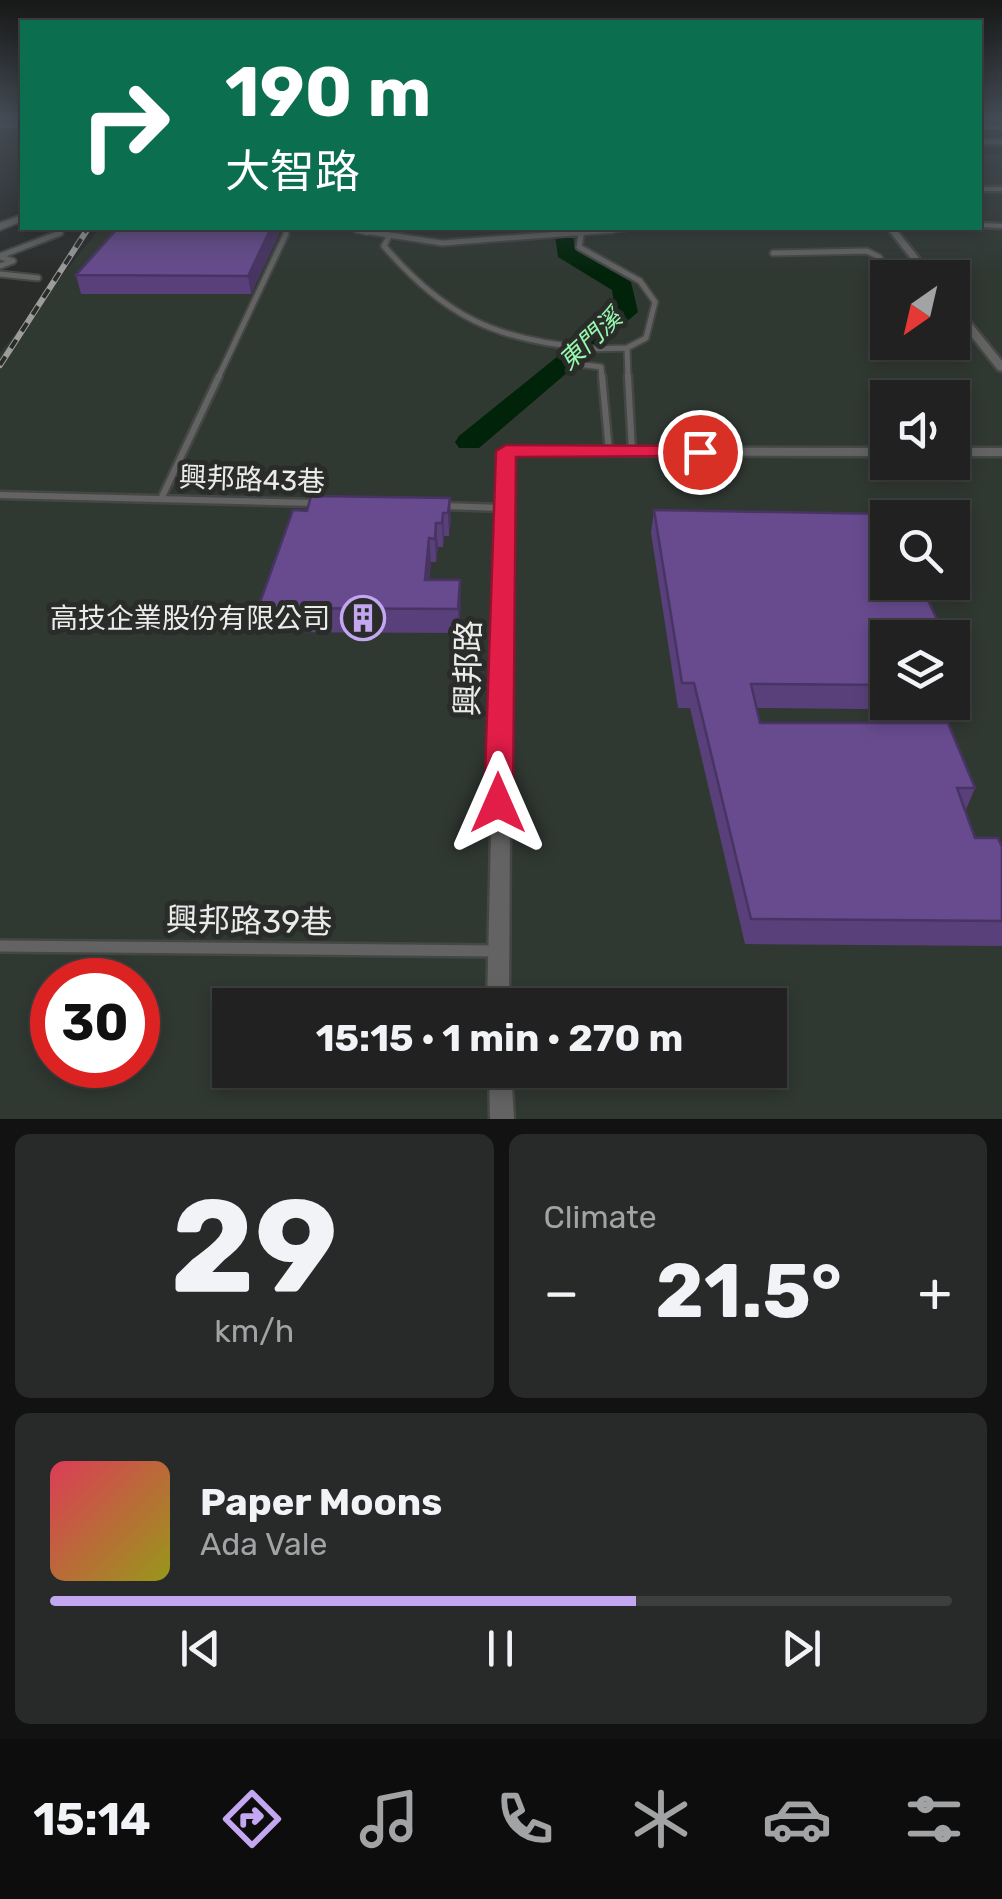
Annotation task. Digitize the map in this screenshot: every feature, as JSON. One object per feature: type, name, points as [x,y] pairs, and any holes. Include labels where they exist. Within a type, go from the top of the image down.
[{"type":"street","points":[[892,230],[916,260]]},
{"type":"street","points":[[970,328],[1002,368]]},
{"type":"street","name":"興邦路","points":[[498,988],[502,508],[506,451],[609,451]]},
{"type":"street","points":[[609,451],[870,452]]},
{"type":"street","points":[[970,452],[1002,452]]},
{"type":"street","points":[[501,1088],[502,1119]]},
{"type":"lane","points":[[356,230],[388,238],[442,242],[567,230]]},
{"type":"lane","points":[[388,238],[384,246],[404,272],[442,308],[522,341],[559,347],[627,348],[646,338],[655,302],[640,280],[579,247],[582,230]]},
{"type":"lane","points":[[0,256],[60,232]]},
{"type":"lane","points":[[161,499],[286,234]]},
{"type":"lane","points":[[773,253],[867,251],[882,260]]},
{"type":"lane","points":[[0,256],[13,261],[0,266]]},
{"type":"lane","points":[[0,274],[38,278]]},
{"type":"lane","points":[[587,348],[570,362],[601,366],[609,451]]},
{"type":"lane","points":[[627,348],[632,452]]},
{"type":"lane","name":"興邦路43巷","points":[[0,495],[331,503]]},
{"type":"lane","points":[[426,506],[502,508]]},
{"type":"lane","name":"興邦路39巷","points":[[0,946],[497,951]]},
{"type":"shaded area","points":[[982,171],[1002,171],[1002,1119],[0,1119],[0,353],[98,230],[982,230]]},
{"type":"building","points":[[116,230],[270,230],[248,276],[76,275]]},
{"type":"building","points":[[311,496],[450,498],[448,513],[443,513],[442,523],[436,523],[435,539],[429,538],[425,580],[460,580],[458,609],[258,608],[293,510],[307,511]]},
{"type":"building","points":[[654,510],[870,514],[870,600],[928,600],[937,620],[870,620],[870,685],[751,684],[760,723],[948,723],[975,788],[957,788],[975,838],[998,838],[1002,847],[1002,921],[751,919],[694,683],[682,683]]},
{"type":"waterway","name":"東門溪","points":[[469,442],[627,312],[623,287],[565,253],[563,230]]},
{"type":"railway","points":[[0,365],[87,230]]},
{"type":"place","name":"高技企業股份有限公司","points":[[363,618]]},
{"type":"route","points":[[498,803],[506,451],[700,452]]}]
